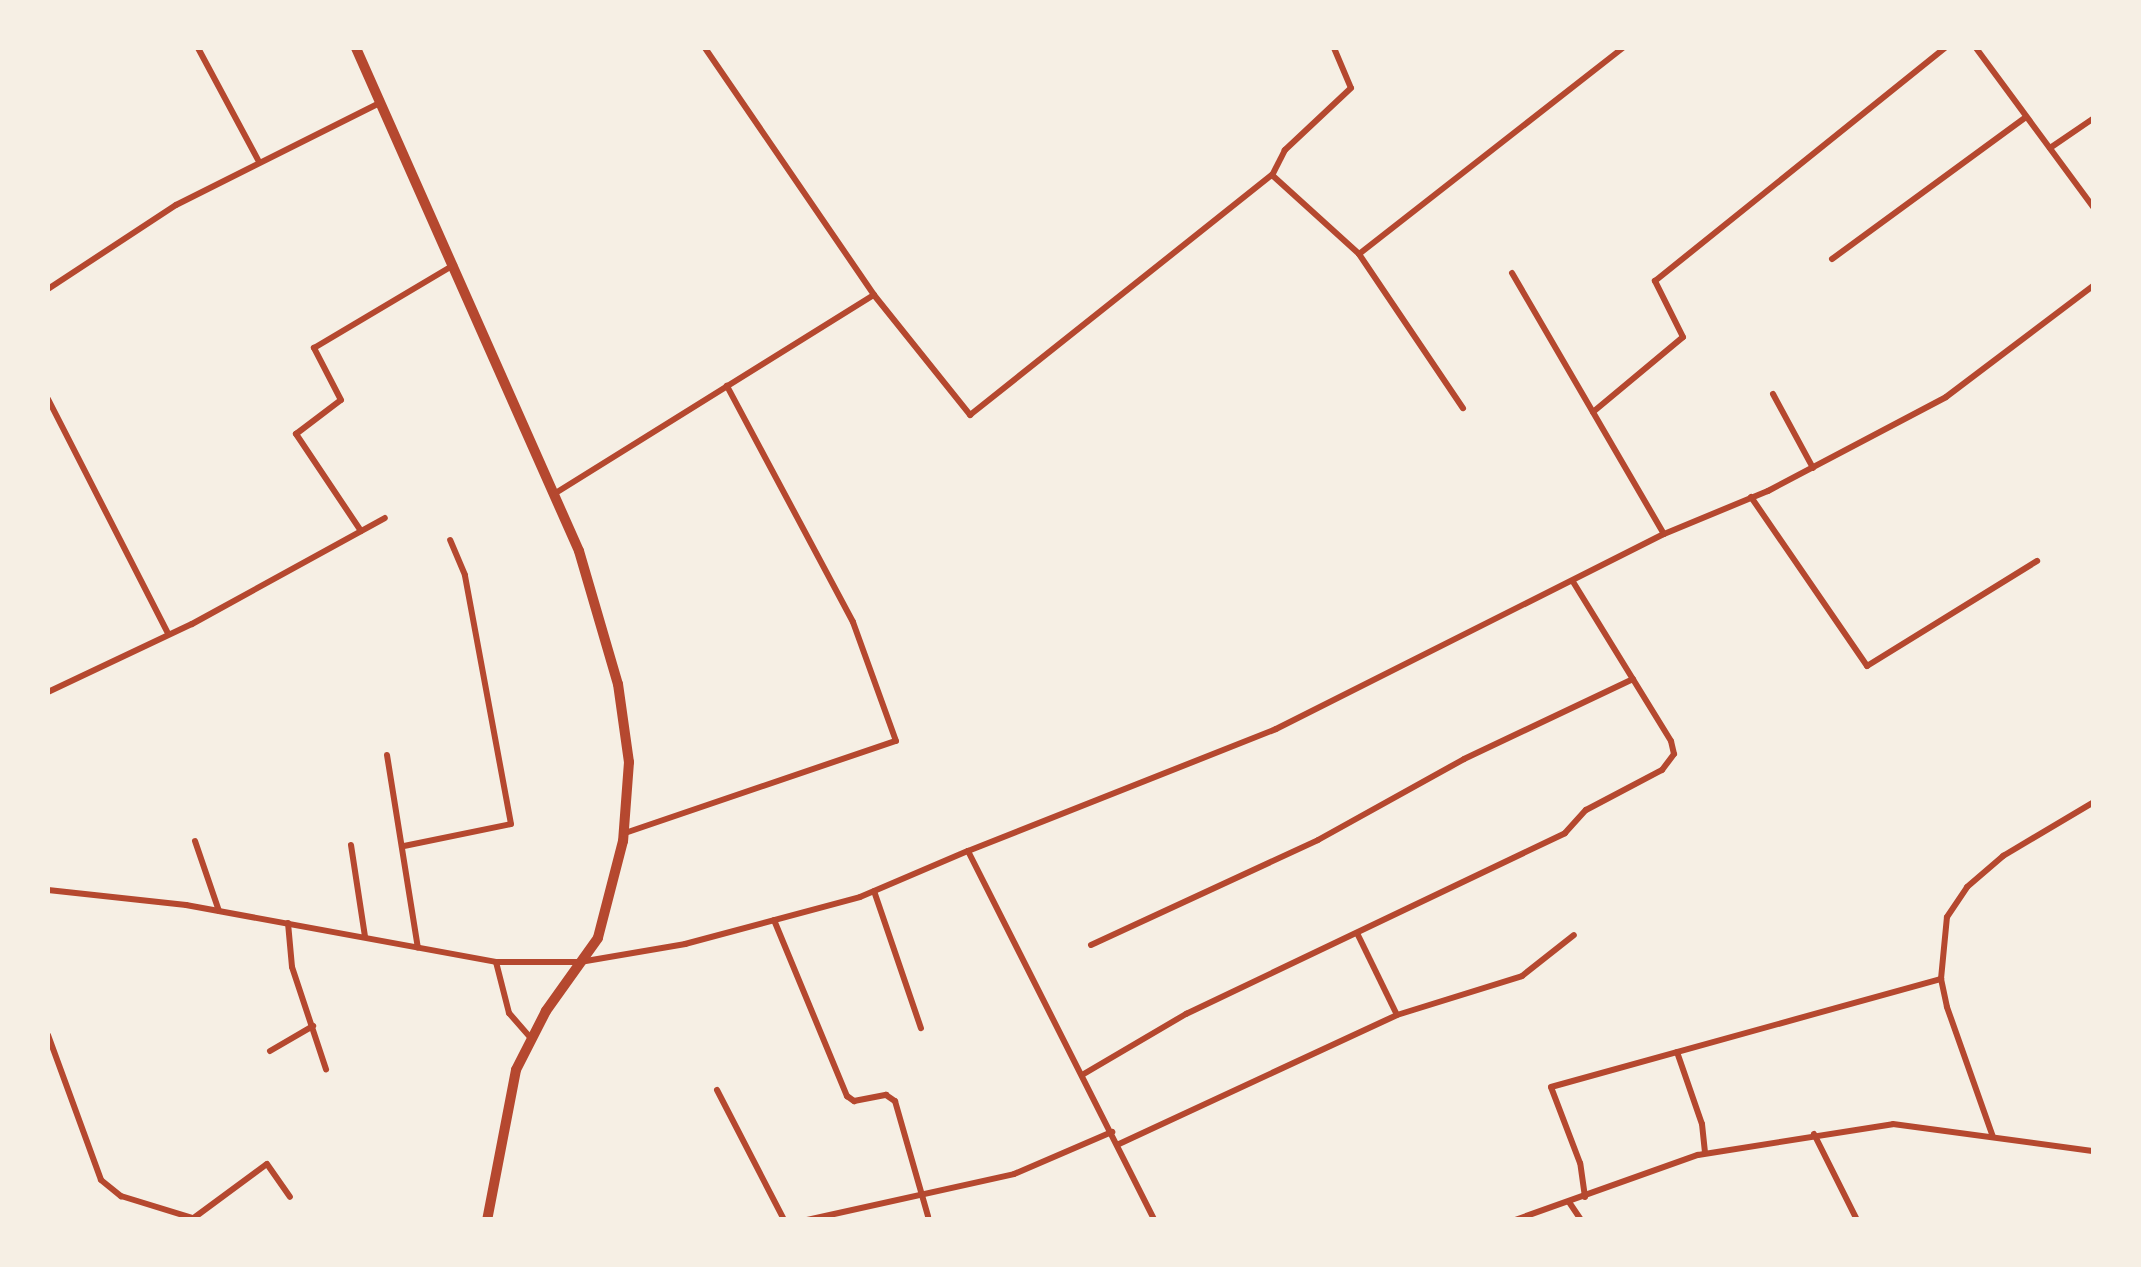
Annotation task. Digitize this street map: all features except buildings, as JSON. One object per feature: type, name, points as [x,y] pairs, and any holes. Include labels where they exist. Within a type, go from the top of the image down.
[{"type":"main road","points":[[356,48],[554,494],[618,684],[629,762],[624,834],[598,938],[516,1070],[486,1220]]},
{"type":"street","points":[[198,48],[258,160]]},
{"type":"street","points":[[704,48],[874,294],[970,416],[1272,175],[1286,150],[1351,88],[1334,48]]},
{"type":"street","points":[[1359,254],[1623,48]]},
{"type":"street","points":[[1593,412],[1683,337],[1655,282],[1945,48]]},
{"type":"street","points":[[1976,48],[2094,208]]},
{"type":"street","points":[[48,289],[258,160],[378,104]]},
{"type":"street","points":[[1832,259],[2026,117]]},
{"type":"street","points":[[2050,148],[2094,118]]},
{"type":"street","points":[[1272,175],[1359,254],[1463,408]]},
{"type":"street","points":[[361,531],[296,434],[340,400],[314,348],[454,264]]},
{"type":"street","points":[[1512,274],[1664,534]]},
{"type":"street","points":[[48,890],[219,911],[496,962],[580,962],[657,950],[874,891],[1276,728],[1664,534],[1813,468],[1946,396],[2094,284]]},
{"type":"street","points":[[554,494],[874,294]]},
{"type":"street","points":[[624,834],[896,741],[885,695],[853,622],[727,386]]},
{"type":"street","points":[[1774,394],[1813,468]]},
{"type":"street","points":[[48,399],[167,632]]},
{"type":"street","points":[[1752,497],[1867,666],[2038,561]]},
{"type":"street","points":[[48,692],[384,518]]},
{"type":"street","points":[[404,846],[511,824],[465,575],[450,540]]},
{"type":"street","points":[[1082,1074],[1186,1014],[1565,833],[1586,810],[1662,770],[1674,754],[1671,741],[1573,582]]},
{"type":"street","points":[[1091,945],[1318,840],[1464,759],[1633,679]]},
{"type":"street","points":[[387,755],[418,948]]},
{"type":"street","points":[[1994,1137],[1951,1028],[1942,979],[1948,917],[1967,886],[2020,844],[2094,802]]},
{"type":"street","points":[[195,841],[219,911]]},
{"type":"street","points":[[351,845],[364,938]]},
{"type":"street","points":[[968,852],[1119,1144],[1154,1220]]},
{"type":"street","points":[[874,891],[921,1028]]},
{"type":"street","points":[[774,920],[847,1096],[854,1101],[886,1095],[894,1102],[927,1194],[928,1216]]},
{"type":"street","points":[[288,923],[292,967],[326,1069]]},
{"type":"street","points":[[1357,933],[1398,1015]]},
{"type":"street","points":[[1119,1144],[1398,1015],[1522,976],[1574,935]]},
{"type":"street","points":[[496,962],[509,1013],[532,1039]]},
{"type":"street","points":[[1585,1197],[1580,1163],[1551,1088],[1942,979]]},
{"type":"street","points":[[270,1051],[312,1026]]},
{"type":"street","points":[[48,1035],[90,1166],[122,1196],[197,1218],[263,1165],[290,1197]]},
{"type":"street","points":[[1677,1052],[1702,1124],[1705,1153]]},
{"type":"street","points":[[716,1090],[784,1220]]},
{"type":"street","points":[[1515,1220],[1705,1153],[1894,1124],[2094,1151]]},
{"type":"street","points":[[808,1220],[1028,1169],[1112,1132]]},
{"type":"street","points":[[1814,1134],[1857,1220]]},
{"type":"street","points":[[1569,1202],[1581,1220]]}]
